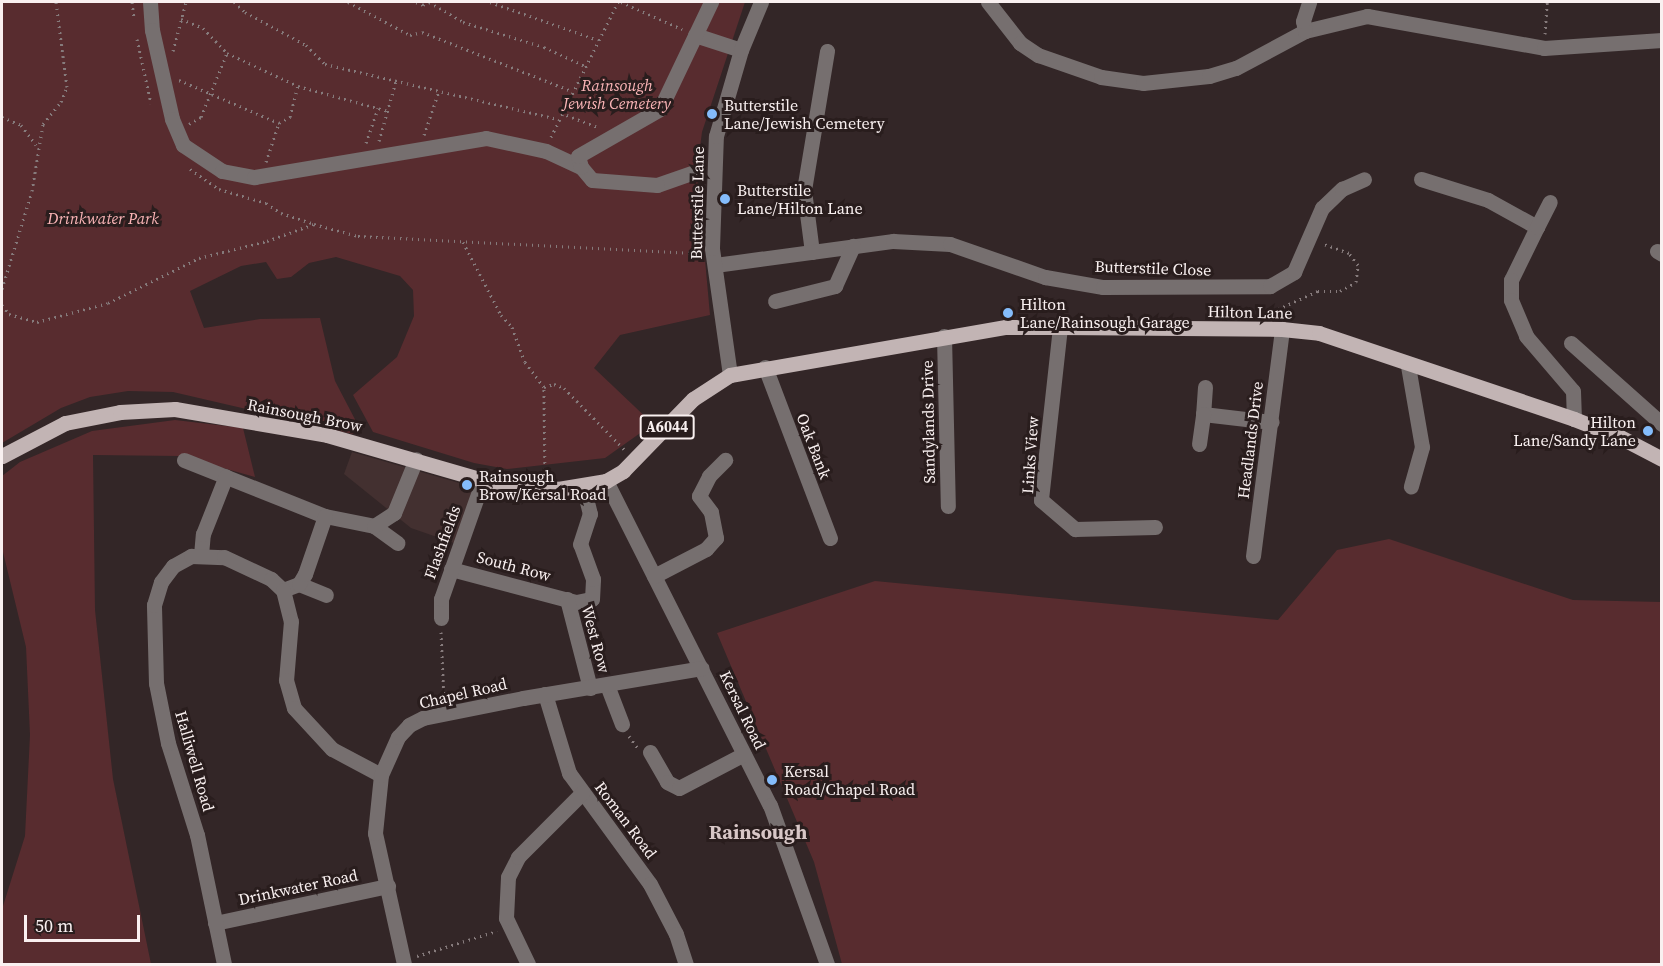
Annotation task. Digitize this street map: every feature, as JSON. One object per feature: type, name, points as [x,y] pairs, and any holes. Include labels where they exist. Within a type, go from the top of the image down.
[{"type":"main road","name":"Hilton Lane","points":[[606,481],[634,462],[693,399],[730,375],[1005,327],[1282,329],[1319,333],[1359,344],[1408,366],[1574,419],[1620,437],[1662,459]]},
{"type":"main road","name":"Rainsough Brow","points":[[2,456],[65,423],[120,412],[175,409],[327,435],[483,480],[544,489],[583,486],[606,481]]},
{"type":"street","points":[[150,2],[164,84],[177,131],[183,145],[222,171],[262,175],[486,138],[546,151],[581,167]]},
{"type":"street","points":[[697,171],[657,185],[592,180],[581,167],[578,156],[614,133],[660,109],[711,2]]},
{"type":"street","name":"Butterstile Lane","points":[[730,375],[712,248],[716,136],[741,50],[761,2]]},
{"type":"street","points":[[988,2],[1020,43],[1038,55],[1101,77],[1143,83],[1183,81],[1218,73],[1305,31],[1367,16],[1544,48],[1662,40]]},
{"type":"street","points":[[1305,31],[1303,21],[1309,2]]},
{"type":"street","points":[[695,35],[741,50]]},
{"type":"street","points":[[812,252],[804,190],[829,72],[827,51]]},
{"type":"street","name":"Butterstile Close","points":[[714,265],[893,241],[950,243],[1045,277],[1103,287],[1213,289],[1270,286],[1294,272],[1331,197],[1364,178]]},
{"type":"street","points":[[1421,179],[1458,194],[1488,200],[1537,226]]},
{"type":"street","points":[[1550,202],[1511,280],[1511,300],[1526,336],[1573,391],[1574,419]]},
{"type":"street","points":[[775,301],[835,286],[853,246]]},
{"type":"street","name":"Links View","points":[[1060,327],[1041,500],[1075,529],[1155,527]]},
{"type":"street","name":"Headlands Drive","points":[[1253,556],[1272,422],[1282,329]]},
{"type":"street","name":"Sandylands Drive","points":[[944,336],[948,506]]},
{"type":"street","points":[[1571,343],[1662,424]]},
{"type":"street","points":[[1408,366],[1422,447],[1411,486]]},
{"type":"street","name":"Oak Bank","points":[[765,368],[830,538]]},
{"type":"street","points":[[1199,444],[1205,387]]},
{"type":"street","points":[[1203,414],[1272,422]]},
{"type":"street","points":[[374,526],[394,513],[416,459]]},
{"type":"street","points":[[654,576],[706,549],[716,538],[711,512],[699,496],[709,476],[724,459]]},
{"type":"street","points":[[184,460],[325,516],[374,526],[397,543]]},
{"type":"street","points":[[226,476],[202,534],[201,555],[224,557],[271,579],[283,590],[291,621],[286,680],[294,708],[332,749],[381,775]]},
{"type":"street","name":"Flashfields","points":[[441,618],[441,599],[483,480]]},
{"type":"street","name":"Kersal Road","points":[[606,481],[770,805],[827,964]]},
{"type":"street","points":[[567,599],[592,599],[593,579],[580,544],[590,514],[583,486]]},
{"type":"street","points":[[298,584],[325,516]]},
{"type":"street","name":"Halliwell Road","points":[[201,555],[180,560],[161,582],[154,605],[153,651],[168,743],[192,812],[224,964]]},
{"type":"street","name":"South Row","points":[[451,568],[567,599]]},
{"type":"street","points":[[283,590],[298,584],[326,595]]},
{"type":"street","name":"West Row","points":[[567,599],[590,688]]},
{"type":"street","name":"Chapel Road","points":[[404,962],[375,833],[381,775],[398,738],[410,725],[444,715],[545,694],[702,668]]},
{"type":"street","points":[[606,685],[622,724]]},
{"type":"street","name":"Roman Road","points":[[545,694],[559,750],[582,793],[650,884],[676,934],[686,964]]},
{"type":"street","points":[[650,752],[667,782],[679,788],[744,754]]},
{"type":"street","points":[[528,964],[509,925],[505,894],[518,857],[582,793]]},
{"type":"street","name":"Drinkwater Road","points":[[214,923],[388,886]]},
{"type":"path","points":[[2,289],[32,191],[37,145],[43,124],[61,102],[67,87],[56,2]]},
{"type":"path","points":[[172,52],[186,2]]},
{"type":"path","points":[[234,2],[245,12],[306,45],[325,64],[557,120]]},
{"type":"path","points":[[348,2],[410,36],[422,32],[572,91]]},
{"type":"path","points":[[416,2],[423,5],[429,2],[463,21],[544,47],[585,66]]},
{"type":"path","points":[[490,2],[598,40]]},
{"type":"path","points":[[546,151],[557,120],[619,2],[695,35]]},
{"type":"path","points":[[1544,48],[1547,2]]},
{"type":"path","points":[[181,19],[202,28],[227,53],[298,86],[388,111]]},
{"type":"path","points":[[177,131],[201,117],[227,53]]},
{"type":"path","points":[[164,84],[166,74],[279,123]]},
{"type":"path","points":[[378,142],[396,81]]},
{"type":"path","points":[[262,175],[279,123],[290,117],[298,86]]},
{"type":"path","points":[[423,137],[439,91]]},
{"type":"path","points":[[360,159],[378,108]]},
{"type":"path","points":[[561,113],[614,133]]},
{"type":"path","points":[[2,117],[21,125],[37,145]]},
{"type":"path","points":[[2,305],[9,314],[37,322],[108,303],[199,258],[267,241],[314,224],[358,236],[694,255],[712,248]]},
{"type":"path","points":[[1238,329],[1294,300],[1318,291],[1350,288],[1356,282],[1358,265],[1349,253],[1312,232]]},
{"type":"path","points":[[463,242],[501,315],[512,327],[525,362],[544,387],[544,489]]},
{"type":"path","points":[[544,387],[554,384],[564,388],[634,462]]},
{"type":"path","points":[[441,618],[444,715]]},
{"type":"path","points":[[622,724],[634,746],[650,752]]},
{"type":"path","points":[[404,962],[457,946],[509,925]]},
{"type":"shaded area","points":[[352,452],[473,487],[457,544],[411,528],[344,474]]},
{"type":"green space","points":[[2,2],[745,2],[702,132],[697,171],[710,315],[620,335],[594,368],[653,424],[605,458],[507,469],[474,463],[373,432],[353,395],[397,357],[414,316],[413,290],[400,276],[336,257],[309,263],[291,277],[277,279],[266,262],[241,266],[190,291],[204,328],[260,319],[320,318],[335,381],[359,427],[353,434],[173,392],[128,391],[90,397],[61,408],[2,443]]},
{"type":"green space","points":[[175,420],[243,428],[255,477],[180,456],[93,455],[95,610],[113,779],[151,964],[2,964],[3,906],[25,836],[30,735],[26,647],[2,548],[2,476],[20,462],[92,431]]},
{"type":"green space","points":[[1389,539],[1573,600],[1661,602],[1661,964],[842,964],[814,862],[717,633],[875,581],[1278,620],[1337,550]]},
{"type":"place","name":"Butterstile Lane/Jewish Cemetery","points":[[712,114]]},
{"type":"place","name":"Butterstile Lane/Hilton Lane","points":[[725,199]]},
{"type":"place","name":"Hilton Lane/Rainsough Garage","points":[[1008,313]]},
{"type":"place","name":"Hilton Lane/Sandy Lane","points":[[1648,431]]},
{"type":"place","name":"Rainsough Brow/Kersal Road","points":[[467,485]]},
{"type":"place","name":"Kersal Road/Chapel Road","points":[[772,780]]},
{"type":"district","name":"Rainsough","points":[[758,832]]},
{"type":"park label","name":"Rainsough Jewish Cemetery","points":[[617,94]]},
{"type":"park label","name":"Drinkwater Park","points":[[103,218]]}]
